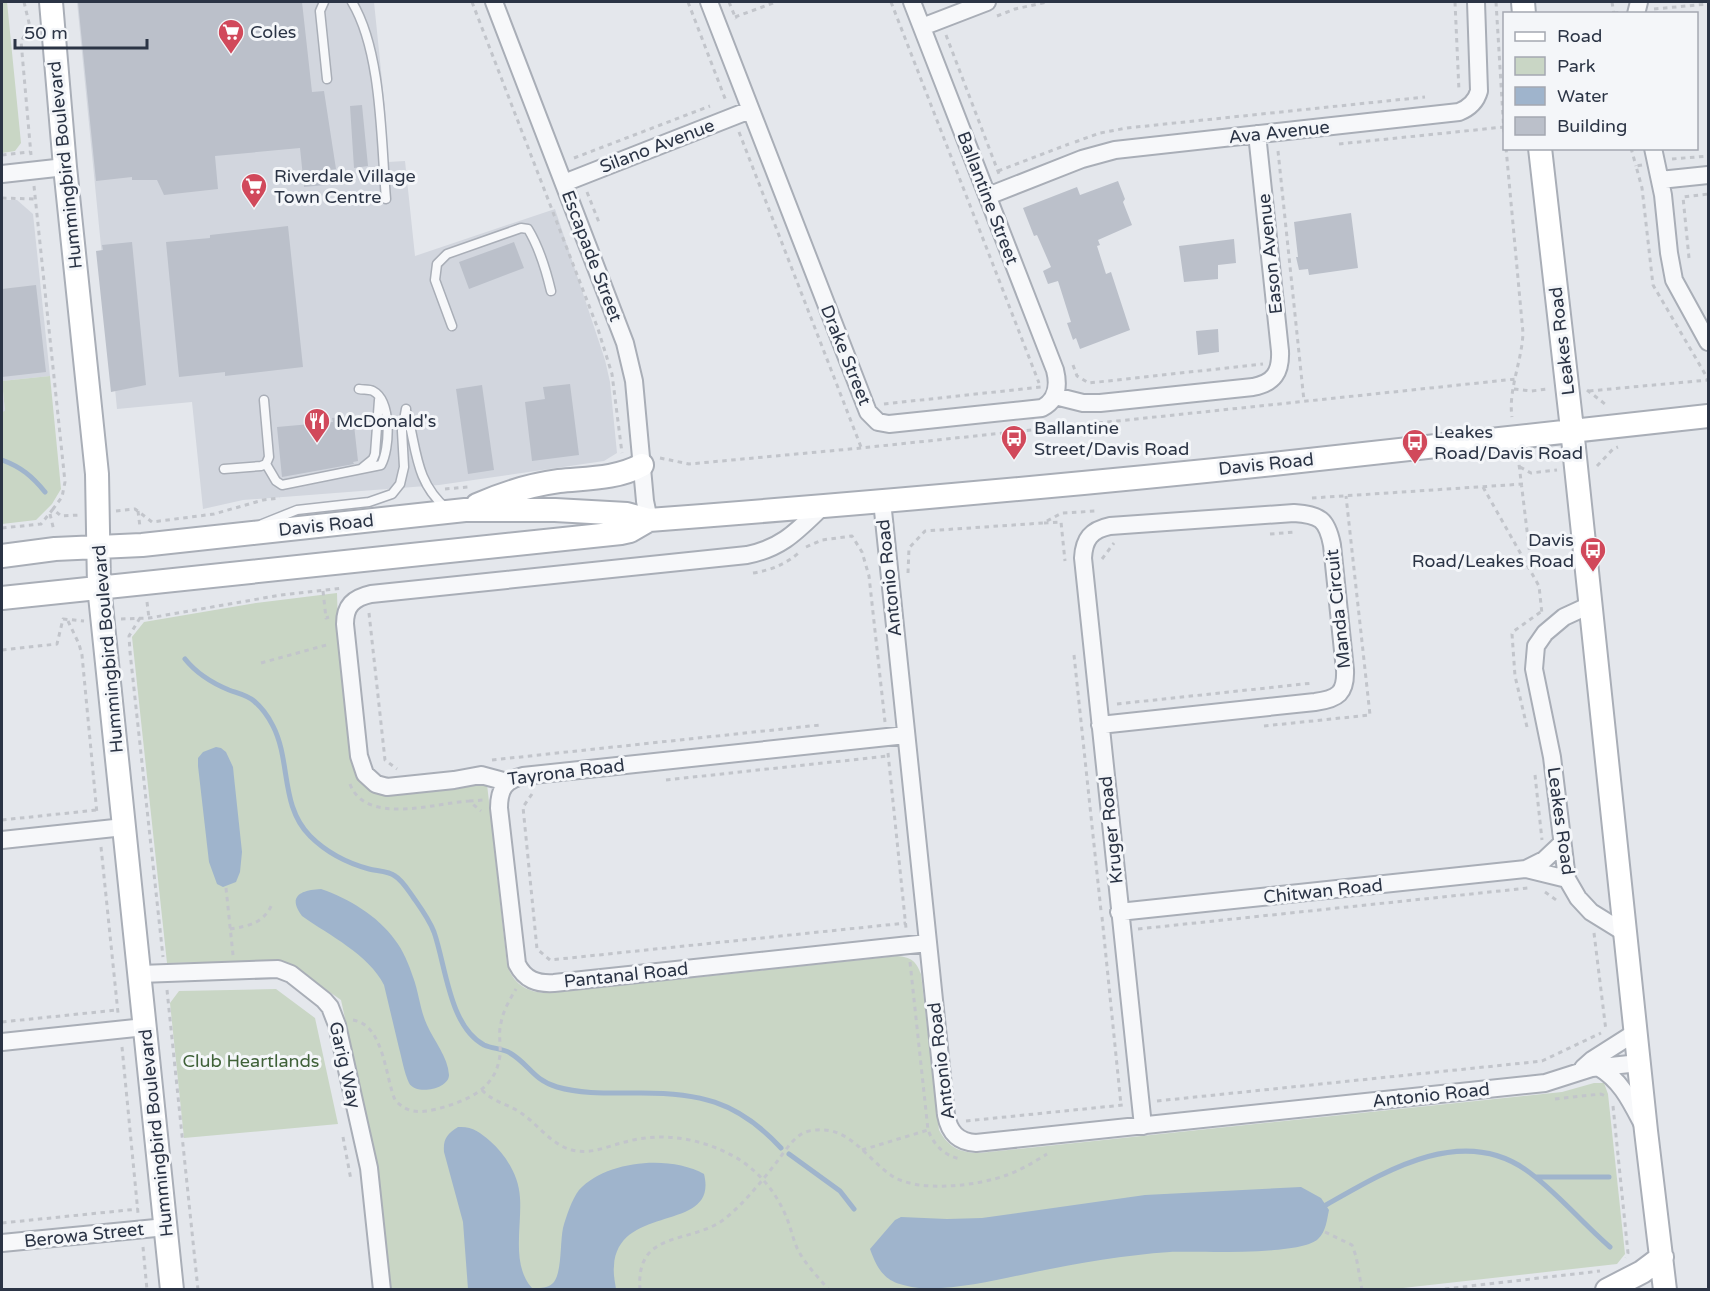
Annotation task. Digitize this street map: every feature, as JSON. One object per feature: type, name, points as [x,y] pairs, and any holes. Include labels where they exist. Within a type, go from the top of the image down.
[{"type":"main road","name":"Hummingbird Boulevard","points":[[50,4],[97,474],[99,586],[172,1290]]},
{"type":"main road","name":"Leakes Road","points":[[1540,150],[1665,1288]]},
{"type":"main road","name":"Davis Road","points":[[2,556],[55,549],[142,545],[458,511],[506,509],[565,511],[627,514],[650,520],[822,507],[1271,464],[1572,429],[1708,416]]},
{"type":"main road","points":[[458,511],[525,487],[618,476],[642,459]]},
{"type":"main road","name":"Davis Road","points":[[5,601],[99,586],[621,533],[630,531],[650,520]]},
{"type":"main road","points":[[1605,1280],[1642,1272],[1662,1257]]},
{"type":"main road","points":[[1637,1290],[1665,1288]]},
{"type":"street","name":"Escapade Street","points":[[494,2],[617,321],[631,365],[645,501],[650,520]]},
{"type":"street","name":"Ballantine Street","points":[[912,2],[1055,370],[1050,393]]},
{"type":"street","points":[[922,27],[987,2]]},
{"type":"street","name":"Ava Avenue","points":[[988,196],[1082,159],[1115,150],[1449,114],[1465,110],[1477,99],[1479,91],[1476,2]]},
{"type":"street","name":"Drake Street","points":[[715,4],[750,110],[865,406],[872,417],[883,424],[889,424],[1036,409],[1050,393],[1083,403],[1100,403],[1253,387],[1267,383],[1279,368]]},
{"type":"street","name":"Silano Avenue","points":[[564,183],[750,110]]},
{"type":"street","name":"Eason Avenue","points":[[1257,134],[1279,368]]},
{"type":"street","points":[[1653,150],[1674,280],[1708,342]]},
{"type":"street","points":[[2,174],[65,167]]},
{"type":"street","points":[[1660,180],[1708,176]]},
{"type":"street","name":"Antonio Road","points":[[882,501],[946,1114],[951,1132],[957,1137],[963,1141],[976,1143],[1545,1083],[1598,1067],[1639,1063]]},
{"type":"street","name":"Kruger Road","points":[[1143,1126],[1119,912],[1083,558],[1084,546],[1089,535],[1099,529],[1116,525],[1294,513],[1309,506]]},
{"type":"street","name":"Manda Circuit","points":[[1100,725],[1316,702],[1332,699],[1341,691],[1344,686],[1345,670],[1332,546],[1327,526],[1309,506]]},
{"type":"street","name":"Tayrona Road","points":[[822,507],[786,541],[755,554],[371,594],[355,599],[348,606],[345,615],[362,770],[372,781],[380,785],[400,786],[481,775],[507,782],[523,776],[906,735]]},
{"type":"street","name":"Leakes Road","points":[[1590,605],[1564,617],[1553,626],[1536,646],[1534,656],[1552,757],[1567,879],[1578,898],[1591,912],[1625,933]]},
{"type":"street","points":[[499,798],[507,782]]},
{"type":"street","name":"Pantanal Road","points":[[499,798],[515,954],[520,971],[533,981],[554,983],[928,951]]},
{"type":"street","points":[[2,840],[124,828]]},
{"type":"street","points":[[1545,867],[1561,844]]},
{"type":"street","name":"Chitwan Road","points":[[1119,912],[1545,867],[1567,879]]},
{"type":"street","name":"Garig Way","points":[[140,974],[269,968],[286,971],[330,1007],[336,1021],[369,1168],[382,1290]]},
{"type":"street","points":[[2,1042],[145,1027]]},
{"type":"street","name":"Antonio Road","points":[[1578,1073],[1592,1060],[1636,1032]]},
{"type":"street","points":[[1598,1067],[1609,1074],[1624,1090],[1646,1131]]},
{"type":"street","name":"Berowa Street","points":[[2,1243],[166,1227]]},
{"type":"lane","points":[[324,2],[320,11],[327,79]]},
{"type":"lane","points":[[352,2],[361,16],[376,79],[386,199]]},
{"type":"lane","points":[[452,326],[435,280],[437,264],[447,254],[521,228],[528,230],[546,271],[551,291]]},
{"type":"lane","points":[[266,464],[276,481],[282,485],[381,465],[385,458],[389,431],[386,415],[379,396],[373,391],[358,389]]},
{"type":"lane","points":[[225,469],[266,464],[269,457],[264,400]]},
{"type":"lane","points":[[231,536],[297,510],[369,502],[392,494],[400,484],[404,467],[402,431],[406,409],[416,462],[421,476],[438,501],[458,511]]},
{"type":"path","points":[[2,528],[41,524],[62,497],[65,482],[30,152],[21,41],[30,27],[24,2]]},
{"type":"path","points":[[472,2],[598,329],[612,374],[622,455]]},
{"type":"path","points":[[688,2],[861,448]]},
{"type":"path","points":[[735,17],[776,2]]},
{"type":"path","points":[[891,2],[1050,393]]},
{"type":"path","points":[[1455,2],[1459,93]]},
{"type":"path","points":[[1496,2],[1503,117]]},
{"type":"path","points":[[1647,5],[1708,4]]},
{"type":"path","points":[[939,20],[1004,189]]},
{"type":"path","points":[[574,158],[715,104]]},
{"type":"path","points":[[1506,150],[1523,333],[1510,405],[1533,574]]},
{"type":"path","points":[[1632,150],[1636,166]]},
{"type":"path","points":[[1278,151],[1305,401]]},
{"type":"path","points":[[2,155],[30,152]]},
{"type":"path","points":[[1689,262],[1683,196],[1708,194]]},
{"type":"path","points":[[2,198],[35,199]]},
{"type":"path","points":[[1069,355],[1077,376],[1089,383],[1279,368],[1300,361]]},
{"type":"path","points":[[845,408],[1050,393],[1077,376]]},
{"type":"path","points":[[615,460],[622,455],[689,464],[1516,379]]},
{"type":"path","points":[[1589,392],[1708,380]]},
{"type":"path","points":[[1520,466],[1531,472],[1598,466],[1612,449],[1622,445]]},
{"type":"path","points":[[429,489],[469,487]]},
{"type":"path","points":[[1263,726],[1370,715],[1346,495]]},
{"type":"path","points":[[53,509],[61,516],[135,509],[152,522],[214,514],[263,500],[286,497]]},
{"type":"path","points":[[1265,534],[1312,531],[1309,506]]},
{"type":"path","points":[[1043,523],[1060,522],[1065,568]]},
{"type":"path","points":[[1103,568],[1102,556],[1113,543],[1124,543]]},
{"type":"path","points":[[1528,731],[1516,683],[1512,634],[1542,611]]},
{"type":"path","points":[[369,613],[385,760],[397,770]]},
{"type":"path","points":[[130,652],[129,636],[140,618]]},
{"type":"path","points":[[326,618],[328,623]]},
{"type":"path","points":[[68,621],[79,644],[81,655],[147,1290]]},
{"type":"path","points":[[261,663],[346,639]]},
{"type":"path","points":[[1074,651],[1121,1105]]},
{"type":"path","points":[[1119,722],[1117,704],[1316,683]]},
{"type":"path","points":[[885,719],[904,717]]},
{"type":"path","points":[[489,760],[826,725]]},
{"type":"path","points":[[1084,745],[1102,743]]},
{"type":"path","points":[[663,780],[888,756]]},
{"type":"path","points":[[1535,772],[1548,894]]},
{"type":"path","points":[[349,781],[351,788],[361,799],[382,809],[470,801],[478,806],[484,815]]},
{"type":"path","points":[[499,798],[532,794],[523,807],[537,949],[550,960],[906,923]]},
{"type":"path","points":[[2,820],[97,810]]},
{"type":"path","points":[[1103,933],[1539,887],[1563,904]]},
{"type":"path","points":[[226,888],[235,969]]},
{"type":"path","points":[[230,929],[259,921],[267,915],[272,904]]},
{"type":"path","points":[[1139,910],[1141,929]]},
{"type":"path","points":[[1588,931],[1594,937]]},
{"type":"path","points":[[910,961],[928,951]]},
{"type":"path","points":[[510,986],[523,995]]},
{"type":"path","points":[[167,989],[178,989]]},
{"type":"path","points":[[336,1021],[357,1020],[372,1031],[377,1039],[395,1100],[409,1111],[418,1113],[453,1105],[471,1098],[490,1082],[497,1070],[501,1022],[507,1007]]},
{"type":"path","points":[[2,1022],[117,1010]]},
{"type":"path","points":[[482,1090],[492,1100],[508,1105],[523,1114],[557,1144],[572,1150],[588,1152],[644,1138],[684,1138],[723,1151],[740,1160],[763,1179],[771,1189],[784,1210],[797,1248],[829,1290]]},
{"type":"path","points":[[1158,1090],[1162,1124]]},
{"type":"path","points":[[341,1128],[352,1187]]},
{"type":"path","points":[[640,1290],[641,1264],[651,1251],[662,1242],[707,1230],[721,1222],[739,1207],[792,1143],[807,1132],[815,1130],[836,1132],[849,1138],[891,1175],[905,1183],[923,1186],[989,1180],[1027,1166],[1051,1151]]},
{"type":"path","points":[[862,1150],[928,1130]]},
{"type":"path","points":[[2,1223],[138,1209]]},
{"type":"path","points":[[1325,1232],[1352,1245],[1362,1290]]},
{"type":"path","points":[[1436,1290],[1605,1280]]},
{"type":"shaded area","name":"Riverdale Village Town Centre","points":[[77,2],[374,2],[388,162],[405,161],[415,256],[555,209],[605,360],[610,382],[617,453],[604,461],[439,485],[243,500],[203,509],[192,402],[117,409]]},
{"type":"shaded area","points":[[2,200],[17,200],[33,214],[50,376],[2,381]]},
{"type":"shaded area","points":[[2,381],[5,412],[2,412]]},
{"type":"green space","points":[[2,2],[7,2],[21,143],[15,151],[2,153]]},
{"type":"green space","points":[[50,376],[61,489],[52,504],[36,520],[2,524],[2,412],[5,411],[2,381]]},
{"type":"green space","points":[[337,593],[338,628],[353,764],[356,773],[366,787],[375,792],[474,780],[487,784],[507,964],[513,977],[523,986],[549,993],[897,956],[906,957],[915,963],[921,974],[939,1130],[946,1141],[955,1148],[972,1153],[1562,1092],[1594,1083],[1604,1083],[1608,1094],[1625,1254],[1617,1264],[1385,1290],[391,1289],[378,1168],[341,1000],[294,967],[271,961],[167,963],[132,637],[144,622],[256,603]]},
{"type":"green space","name":"Club Heartlands","points":[[276,989],[315,1018],[338,1124],[184,1138],[170,1003],[179,991]]},
{"type":"water","points":[[216,747],[226,752],[233,767],[242,852],[240,872],[236,882],[223,887],[217,884],[209,862],[198,766],[198,758],[203,752]]},
{"type":"water","points":[[321,889],[342,897],[362,909],[380,923],[398,944],[415,983],[425,1019],[448,1068],[448,1080],[444,1084],[425,1090],[413,1087],[409,1083],[384,985],[377,974],[348,946],[302,916],[296,903],[298,895]]},
{"type":"water","points":[[458,1127],[479,1132],[496,1147],[511,1166],[520,1198],[520,1257],[526,1279],[532,1288],[547,1287],[557,1277],[563,1228],[574,1198],[579,1190],[591,1180],[622,1167],[639,1164],[674,1164],[704,1174],[705,1193],[697,1205],[683,1213],[632,1233],[620,1246],[614,1266],[616,1289],[468,1289],[463,1222],[444,1152],[446,1137]]},
{"type":"water","points":[[1301,1187],[1321,1198],[1329,1210],[1324,1229],[1318,1239],[1291,1248],[1248,1252],[1170,1252],[1136,1255],[947,1288],[919,1288],[900,1284],[887,1278],[870,1249],[895,1220],[901,1217],[982,1218],[1145,1195]]},
{"type":"building","points":[[78,2],[302,2],[312,92],[324,91],[336,169],[323,171],[325,185],[304,187],[300,148],[215,156],[218,189],[164,195],[157,180],[132,180],[132,177],[96,181]]},
{"type":"building","points":[[362,105],[368,166],[354,168],[350,106]]},
{"type":"building","points":[[1118,181],[1132,225],[1098,240],[1100,245],[1097,246],[1106,274],[1111,272],[1130,330],[1080,349],[1076,338],[1073,340],[1067,323],[1071,322],[1058,281],[1048,284],[1043,271],[1051,267],[1037,235],[1034,236],[1023,208],[1077,187],[1080,195]]},
{"type":"building","points":[[1351,213],[1358,268],[1309,275],[1308,269],[1299,270],[1294,222]]},
{"type":"building","points":[[288,226],[303,367],[225,376],[225,372],[179,377],[166,242]]},
{"type":"building","points":[[1234,239],[1236,263],[1218,265],[1218,279],[1184,282],[1179,246]]},
{"type":"building","points":[[132,242],[146,385],[111,392],[96,251],[103,250],[102,245]]},
{"type":"building","points":[[514,242],[524,268],[469,289],[459,262]]},
{"type":"building","points":[[36,285],[46,372],[2,377],[2,289]]},
{"type":"building","points":[[1218,329],[1219,352],[1198,355],[1196,331]]},
{"type":"building","points":[[570,384],[579,455],[532,461],[525,402],[545,399],[543,387]]},
{"type":"building","points":[[482,385],[494,470],[468,474],[456,389]]},
{"type":"building","name":"McDonald's","points":[[353,416],[358,461],[353,462],[354,464],[282,477],[277,427],[333,422],[332,418]]},
{"type":"waterway","points":[[2,460],[26,473],[45,492]]},
{"type":"waterway","points":[[185,659],[211,681],[251,699],[267,716],[279,740],[294,811],[310,836],[337,856],[361,867],[392,874],[405,885],[432,927],[450,994],[463,1024],[472,1036],[484,1045],[510,1053],[542,1080],[557,1087],[595,1093],[677,1094],[715,1102],[748,1119],[781,1148]]},
{"type":"waterway","points":[[1326,1205],[1398,1167],[1449,1152],[1475,1151],[1501,1157],[1526,1170],[1610,1247]]},
{"type":"waterway","points":[[789,1154],[840,1191],[854,1209]]},
{"type":"waterway","points":[[1536,1177],[1609,1177]]},
{"type":"place","name":"Coles","points":[[231,55]]},
{"type":"place","name":"Riverdale Village Town Centre","points":[[254,209]]},
{"type":"place","name":"McDonald's","points":[[317,444]]},
{"type":"place","name":"Ballantine Street/Davis Road","points":[[1014,461]]},
{"type":"place","name":"Leakes Road/Davis Road","points":[[1415,465]]},
{"type":"place","name":"Davis Road/Leakes Road","points":[[1593,573]]}]
